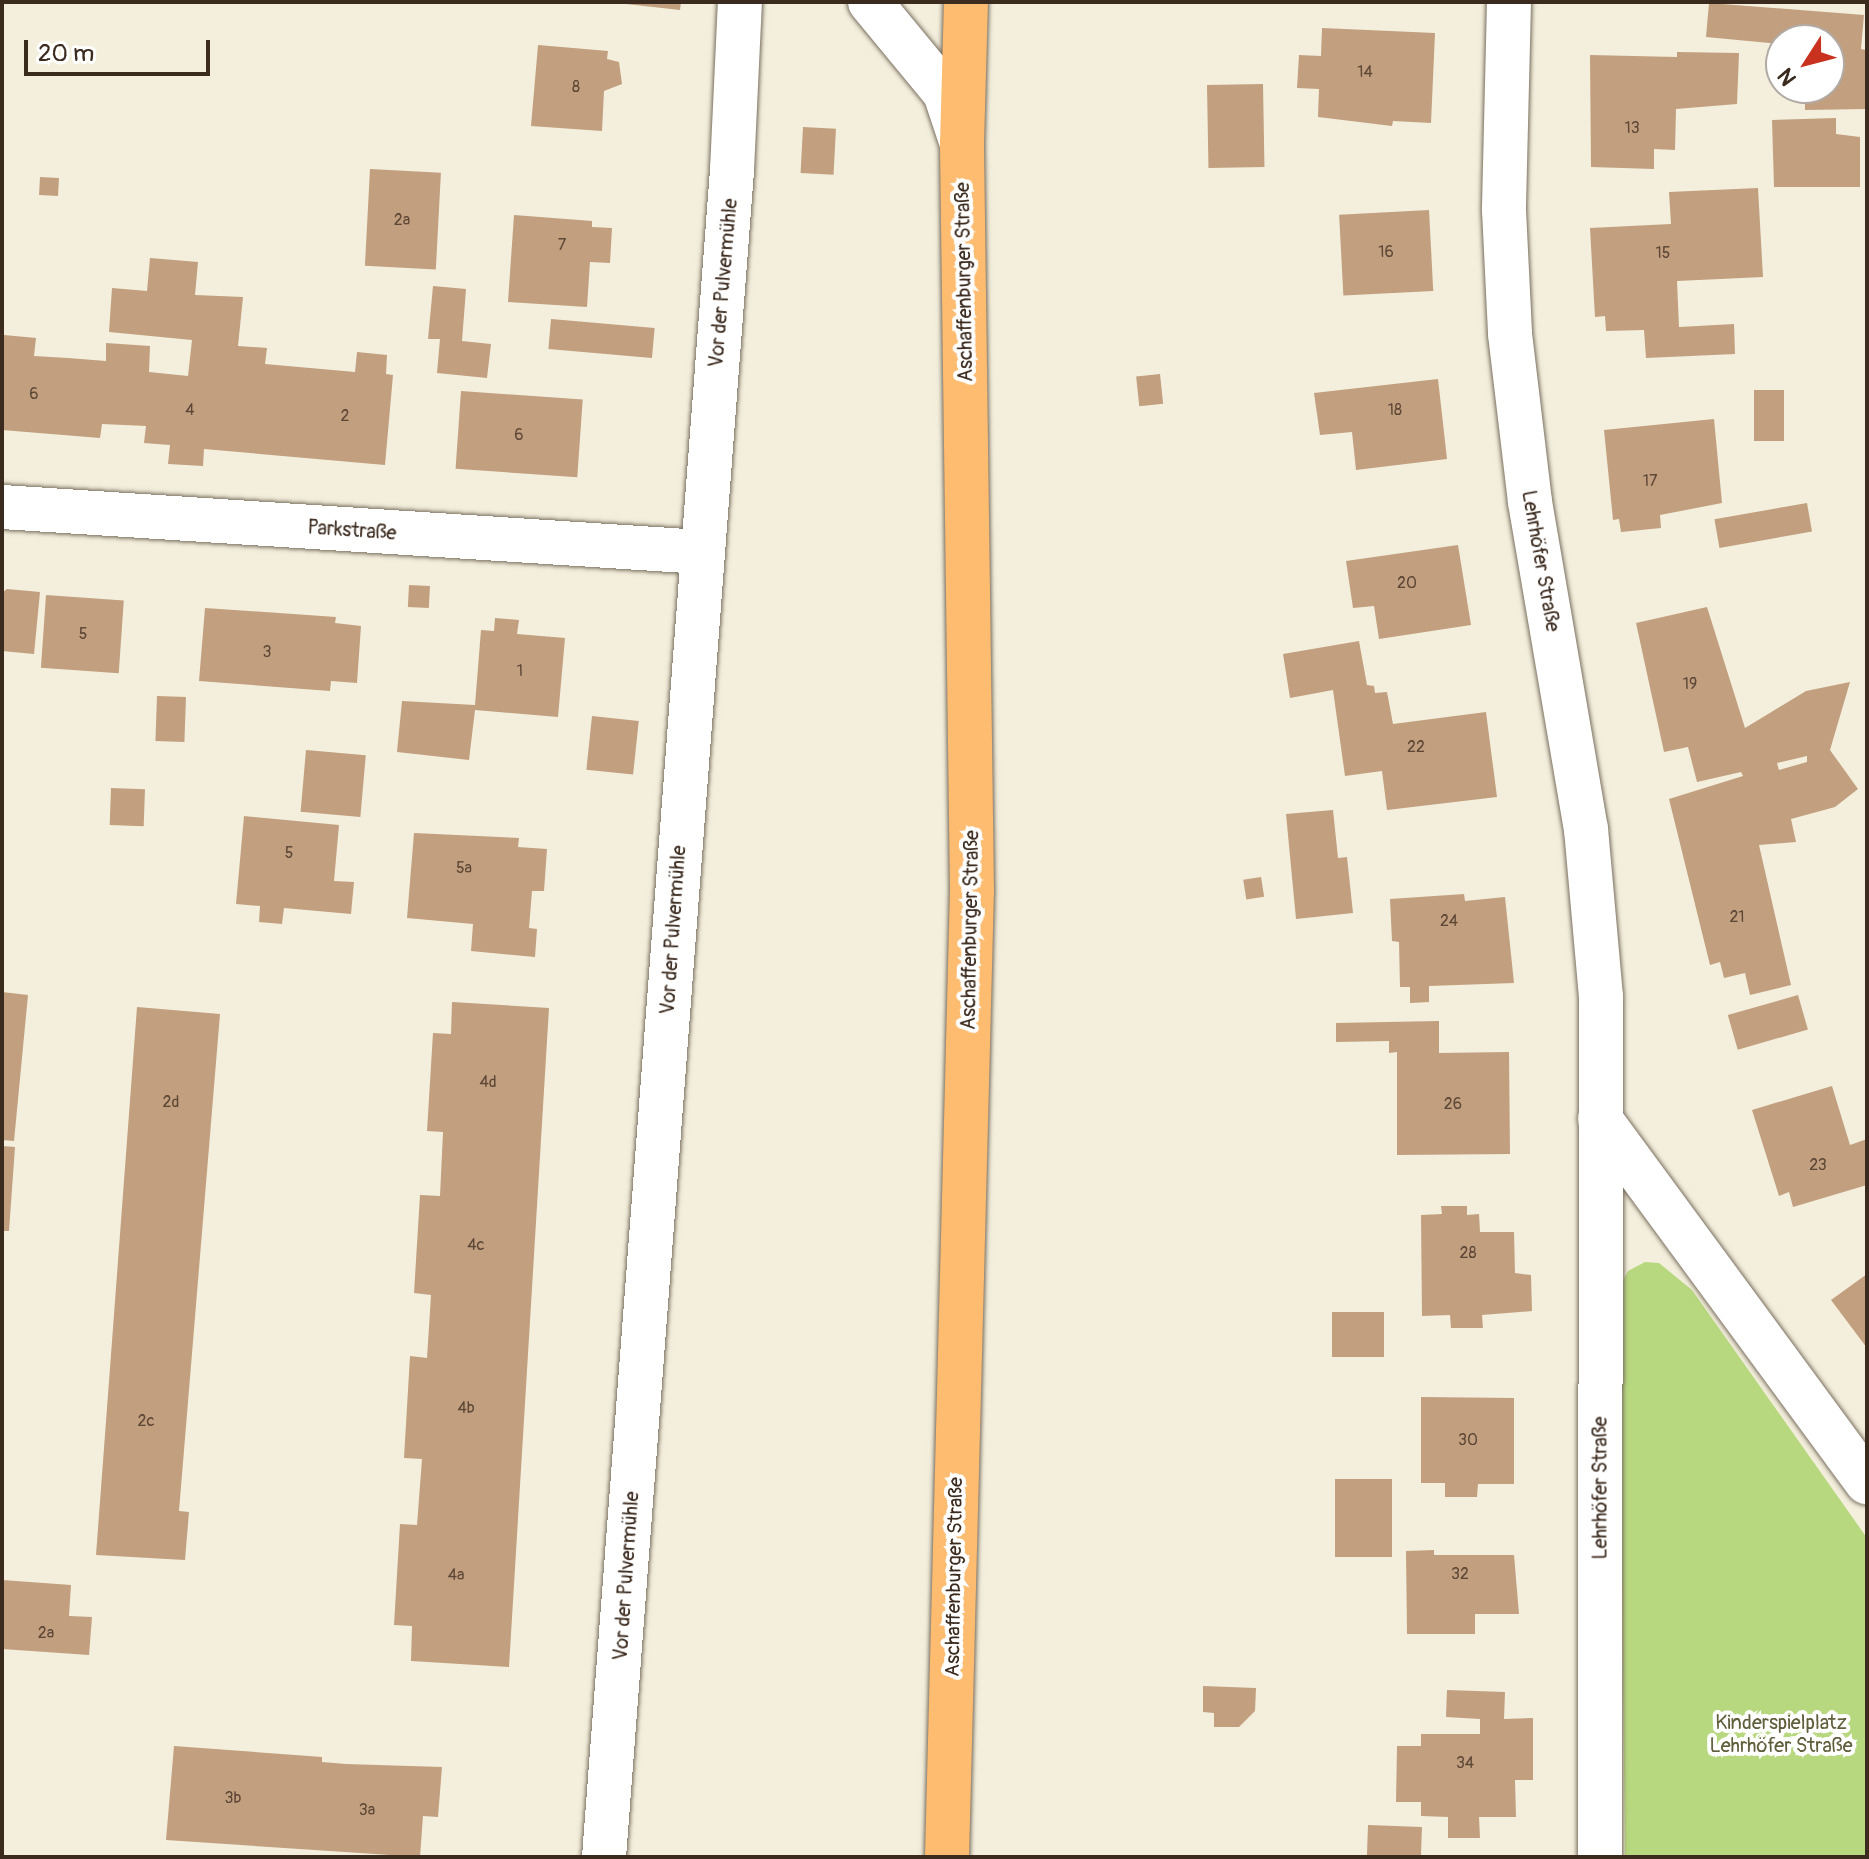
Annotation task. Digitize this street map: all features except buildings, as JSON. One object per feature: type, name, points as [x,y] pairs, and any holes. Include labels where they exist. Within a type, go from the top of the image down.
[{"type":"main road","name":"Aschaffenburger Straße","points":[[947,1857],[972,891],[962,144],[966,2]]},
{"type":"street","name":"Vor der Pulvermühle","points":[[604,1857],[732,170],[740,2]]},
{"type":"street","points":[[870,2],[945,93],[962,144]]},
{"type":"street","name":"Lehrhöfer Straße","points":[[1509,2],[1504,210],[1510,334],[1530,502],[1596,920],[1600,1119],[1600,1857]]},
{"type":"street","name":"Parkstraße","points":[[2,507],[701,552]]},
{"type":"street","points":[[1600,1119],[1867,1483]]},
{"type":"green space","name":"Kinderspielplatz Lehrhöfer Straße","points":[[1645,1262],[1659,1263],[1692,1290],[1867,1538],[1867,1857],[1625,1857],[1619,1287],[1628,1271]]}]
